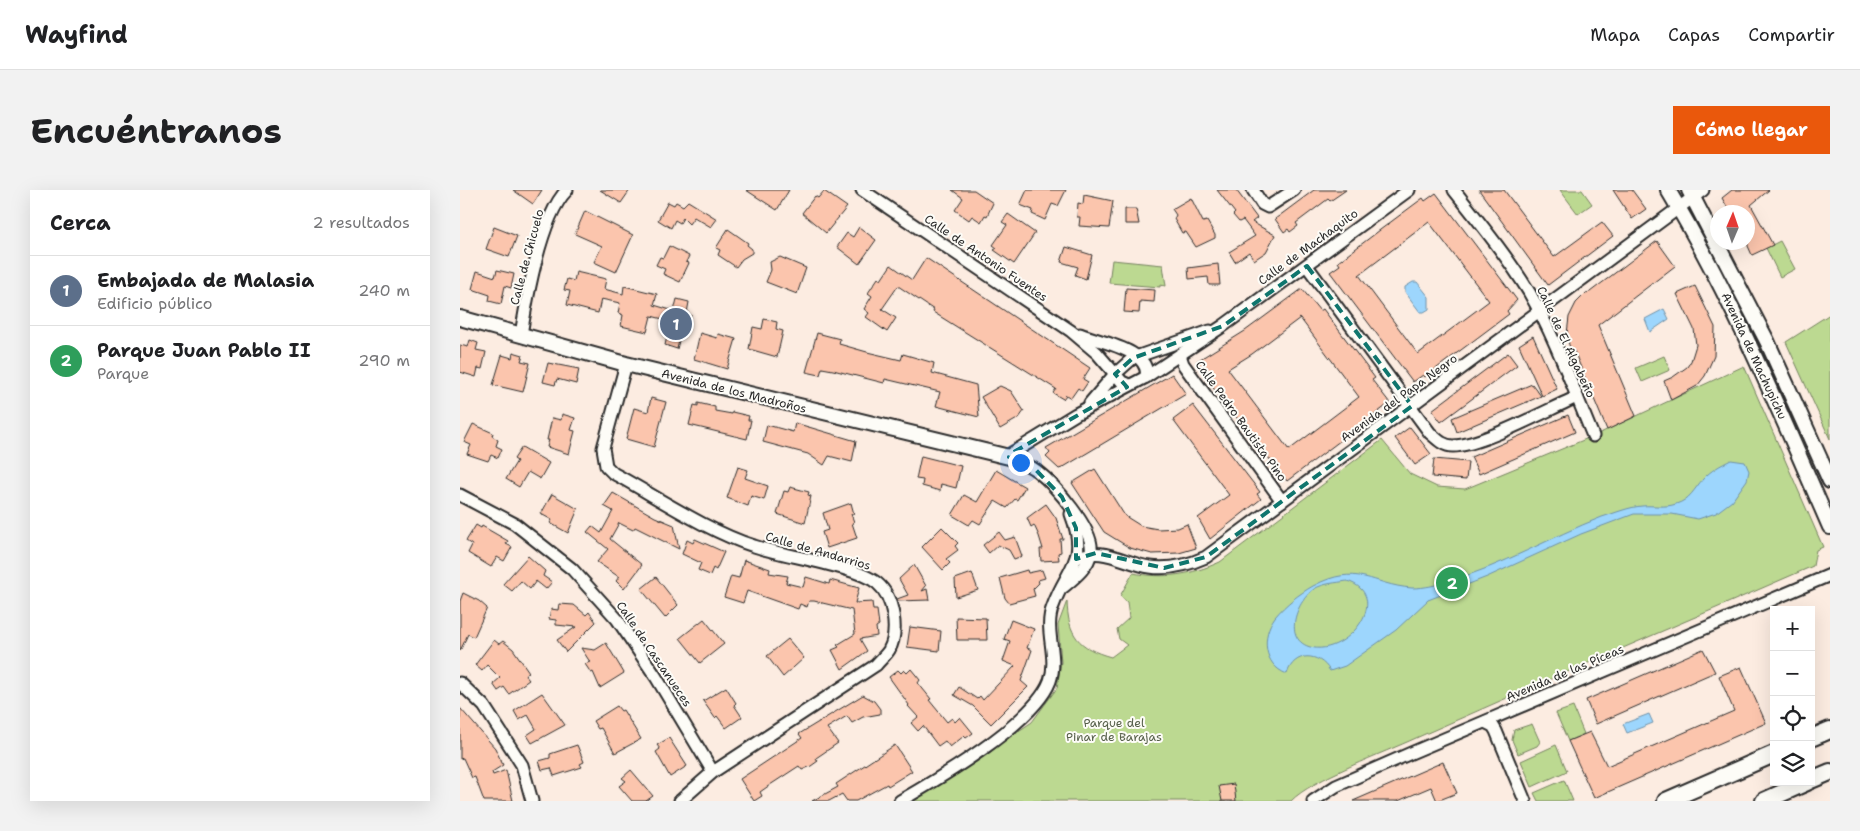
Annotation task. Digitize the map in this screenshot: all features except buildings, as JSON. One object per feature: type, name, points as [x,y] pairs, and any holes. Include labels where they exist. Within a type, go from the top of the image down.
[{"type":"main road","points":[[1815,736],[1830,730]]},
{"type":"main road","points":[[1666,801],[1770,756]]},
{"type":"main road","points":[[1815,778],[1830,772]]},
{"type":"main road","points":[[1764,801],[1798,786]]},
{"type":"street","name":"Calle de Chicuelo","points":[[521,335],[549,219],[558,200],[567,190]]},
{"type":"street","name":"Calle de Antonio Fuentes","points":[[862,190],[1071,331],[1097,353],[1122,382],[1129,385]]},
{"type":"street","points":[[1253,190],[1262,204],[1268,207],[1294,190]]},
{"type":"street","name":"Calle de Machaquito","points":[[1009,457],[1018,448],[1076,414],[1146,377],[1180,355],[1307,266],[1409,190]]},
{"type":"street","name":"Calle de El Algabeño","points":[[1454,190],[1508,261],[1539,312],[1593,436]]},
{"type":"street","name":"Avenida de Machupichu","points":[[1668,190],[1719,280],[1760,366],[1830,527]]},
{"type":"street","name":"Avenida del Papa Negro","points":[[1092,552],[1151,567],[1178,567],[1191,563],[1217,550],[1679,208],[1695,192]]},
{"type":"street","name":"Avenida de Machupichu","points":[[1695,192],[1767,340],[1830,481]]},
{"type":"street","points":[[1307,266],[1412,406],[1430,433],[1442,443],[1452,446],[1468,443],[1500,432],[1577,397]]},
{"type":"street","name":"Avenida de los Madroños","points":[[460,318],[626,364],[1009,457]]},
{"type":"street","name":"Calle de Machaquito","points":[[1076,414],[1092,401],[1115,374],[1139,356],[1223,326]]},
{"type":"street","name":"Calle de Antonio Fuentes","points":[[1071,331],[1139,356]]},
{"type":"street","name":"Calle Pedro Bautista Pino","points":[[1180,355],[1187,370],[1282,501]]},
{"type":"street","points":[[1139,356],[1147,367],[1146,377]]},
{"type":"street","name":"Calle de Andarrios","points":[[626,364],[603,448],[606,466],[613,473],[717,530],[752,546],[860,575],[877,583],[887,596],[893,615],[894,634],[889,650],[876,665],[713,772],[680,801]]},
{"type":"street","points":[[1009,457],[1035,469],[1048,480],[1091,540],[1092,552],[1077,575],[1062,588]]},
{"type":"street","name":"Calle de Cascanueces","points":[[460,495],[515,524],[572,569],[617,620],[656,678],[713,772]]},
{"type":"street","points":[[900,801],[948,773],[988,746],[1040,698],[1050,681],[1053,667],[1050,618],[1052,608],[1078,552],[1076,528],[1062,497]]},
{"type":"street","points":[[1076,558],[1092,552]]},
{"type":"street","name":"Avenida de las Píceas","points":[[1313,801],[1336,786],[1830,575]]},
{"type":"street","points":[[460,683],[484,706],[522,765],[532,801]]},
{"type":"street","points":[[1485,722],[1493,726],[1496,731],[1525,801]]},
{"type":"highlighted area","points":[[1307,266],[1412,406],[1206,557],[1164,568],[1096,553],[1076,559],[1076,528],[1062,497],[1035,469],[1009,457],[1012,453],[1127,387],[1115,374],[1133,358],[1223,326]]},
{"type":"green space","points":[[1560,190],[1582,190],[1592,204],[1578,214]]},
{"type":"green space","points":[[1780,241],[1795,269],[1780,277],[1766,248]]},
{"type":"green space","points":[[1112,260],[1163,265],[1166,286],[1109,283]]},
{"type":"green space","points":[[1830,314],[1830,439],[1786,342]]},
{"type":"green space","points":[[1664,356],[1670,370],[1642,382],[1636,368]]},
{"type":"green space","name":"Parque del Pinar de Barajas","points":[[1744,366],[1823,547],[1816,550],[1813,566],[1350,766],[1315,784],[1291,801],[914,801],[1032,722],[1057,688],[1061,662],[1058,625],[1067,601],[1070,623],[1077,638],[1090,649],[1111,657],[1127,645],[1119,639],[1117,629],[1129,618],[1127,602],[1120,596],[1133,573],[1156,576],[1177,575],[1199,570],[1220,562],[1382,440],[1410,474],[1437,487],[1465,489],[1598,434]]},
{"type":"green space","points":[[1573,707],[1584,734],[1568,741],[1556,713]]},
{"type":"green space","points":[[1532,724],[1540,742],[1537,746],[1518,754],[1512,740],[1514,730]]},
{"type":"green space","points":[[1556,745],[1567,771],[1532,787],[1521,761]]},
{"type":"green space","points":[[1564,780],[1573,801],[1538,801],[1534,793]]},
{"type":"water","points":[[1413,282],[1417,282],[1429,297],[1429,309],[1424,312],[1420,312],[1405,292],[1405,287]]},
{"type":"water","points":[[1664,309],[1669,319],[1650,332],[1645,319]]},
{"type":"water","points":[[1731,460],[1745,462],[1749,471],[1747,480],[1732,501],[1716,513],[1698,519],[1672,514],[1634,514],[1581,534],[1487,577],[1428,600],[1396,630],[1345,666],[1330,671],[1320,660],[1307,657],[1295,661],[1290,666],[1287,674],[1279,670],[1269,657],[1266,641],[1275,617],[1298,596],[1328,579],[1353,575],[1412,588],[1440,584],[1469,575],[1602,517],[1637,507],[1668,506],[1681,502],[1688,497],[1709,473]],"holes":[[[1347,581],[1360,588],[1366,598],[1366,609],[1361,621],[1353,632],[1342,641],[1329,647],[1315,648],[1304,645],[1298,639],[1295,631],[1297,613],[1301,603],[1314,589],[1326,584]]]},
{"type":"water","points":[[1649,714],[1653,723],[1627,733],[1623,724]]},
{"type":"place","name":"Embajada de Malasia","points":[[676,324]]},
{"type":"place","name":"Parque Juan Pablo II","points":[[1452,583]]}]
